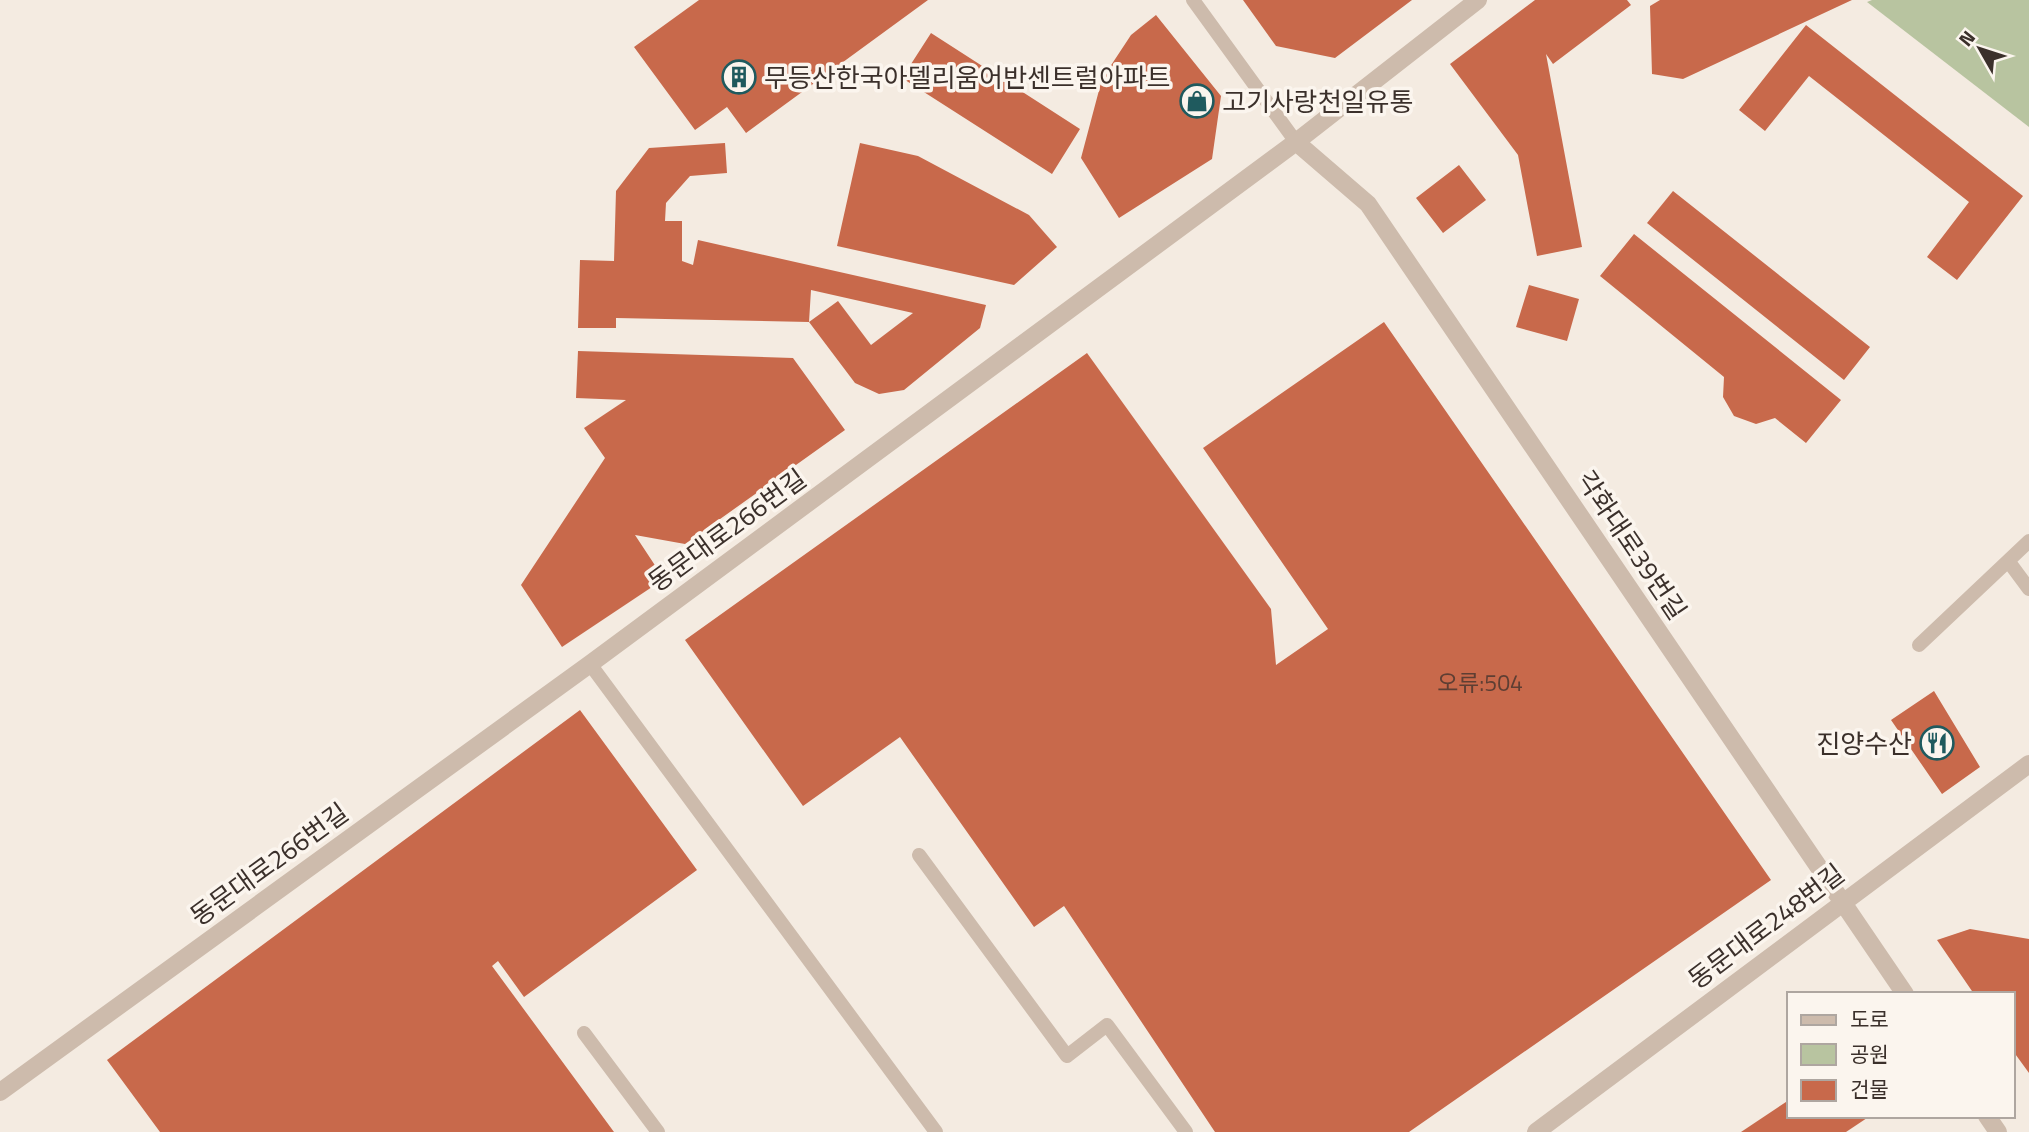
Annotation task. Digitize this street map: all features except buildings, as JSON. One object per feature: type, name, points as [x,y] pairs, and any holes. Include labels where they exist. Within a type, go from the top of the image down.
[{"type":"street","name":"동문대로266번길","points":[[0,1092],[590,664],[1296,142],[1478,0]]},
{"type":"street","name":"각화대로39번길","points":[[1296,142],[1368,204],[1904,992]]},
{"type":"street","name":"동문대로248번길","points":[[1536,1132],[1843,900],[2029,764]]},
{"type":"lane","points":[[1193,0],[1296,142]]},
{"type":"lane","points":[[1919,645],[2029,541]]},
{"type":"lane","points":[[2009,562],[2029,589]]},
{"type":"lane","points":[[590,664],[936,1132]]},
{"type":"lane","points":[[919,855],[1067,1056],[1107,1025],[1186,1132]]},
{"type":"lane","points":[[584,1033],[658,1132]]},
{"type":"green space","points":[[2029,0],[2029,127],[1867,2]]},
{"type":"place","name":"무등산한국아델리움어반센트럴아파트","points":[[739,77]]},
{"type":"place","name":"고기사랑천일유통","points":[[1197,101]]},
{"type":"place","name":"진양수산","points":[[1937,743]]}]
